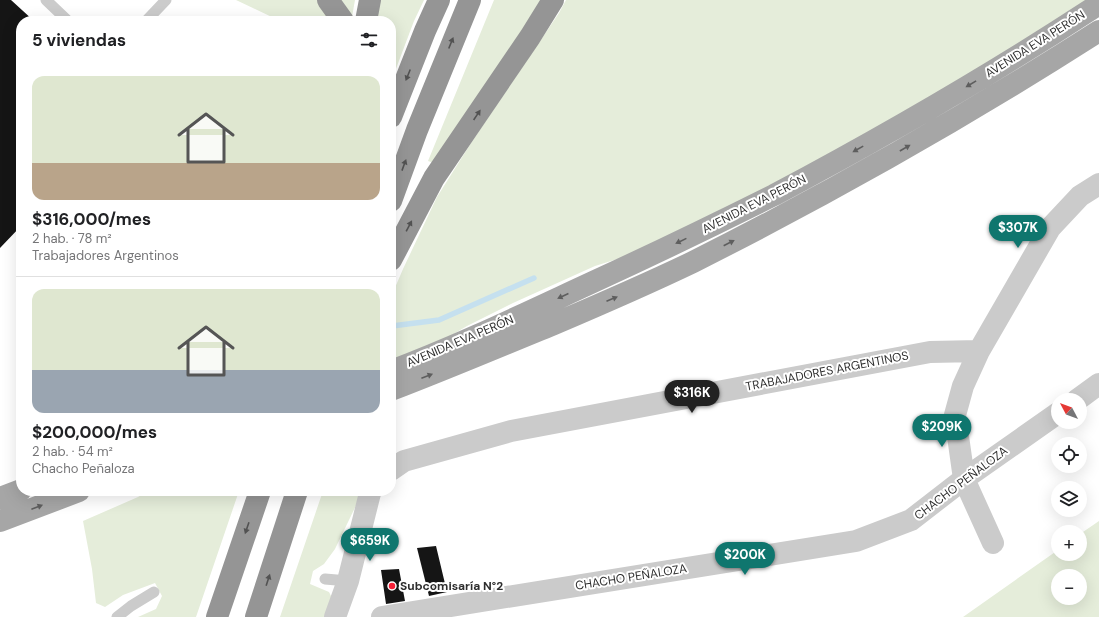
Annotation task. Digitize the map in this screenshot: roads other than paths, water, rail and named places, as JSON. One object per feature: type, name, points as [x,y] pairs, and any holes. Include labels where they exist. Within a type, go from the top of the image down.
[{"type":"highway","points":[[328,0],[339,16]]},
{"type":"highway","points":[[367,16],[370,0]]},
{"type":"highway","points":[[396,104],[439,0]]},
{"type":"highway","points":[[396,187],[417,130],[470,0]]},
{"type":"highway","points":[[396,250],[434,178],[530,37],[553,0]]},
{"type":"highway","points":[[217,617],[258,496]]},
{"type":"highway","points":[[256,617],[295,496]]},
{"type":"main road","name":"AVENIDA EVA PERÓN","points":[[396,369],[484,332],[677,243],[774,195],[959,92],[1099,4]]},
{"type":"main road","name":"AVENIDA EVA PERÓN","points":[[396,388],[485,353],[615,298],[783,216],[969,112],[1099,31]]},
{"type":"main road","points":[[0,498],[16,492]]},
{"type":"main road","points":[[0,521],[67,496]]},
{"type":"street","points":[[993,543],[964,479],[955,415],[963,386],[979,351],[1050,228],[1080,196],[1099,184]]},
{"type":"street","name":"TRABAJADORES ARGENTINOS","points":[[398,465],[519,429],[930,352],[979,351]]},
{"type":"street","points":[[1087,393],[1099,384]]},
{"type":"street","name":"CHACHO PEÑALOZA","points":[[382,617],[856,541],[911,520],[964,479],[1051,418]]},
{"type":"street","points":[[335,617],[348,581],[369,496]]},
{"type":"lane","points":[[46,0],[63,16]]},
{"type":"lane","points":[[151,16],[166,0]]},
{"type":"lane","points":[[325,579],[348,581]]},
{"type":"lane","points":[[117,617],[131,606],[154,592]]},
{"type":"waterway","points":[[396,325],[439,320],[534,278]]},
{"type":"place","name":"Subcomisaría N°2","points":[[392,586]]}]
